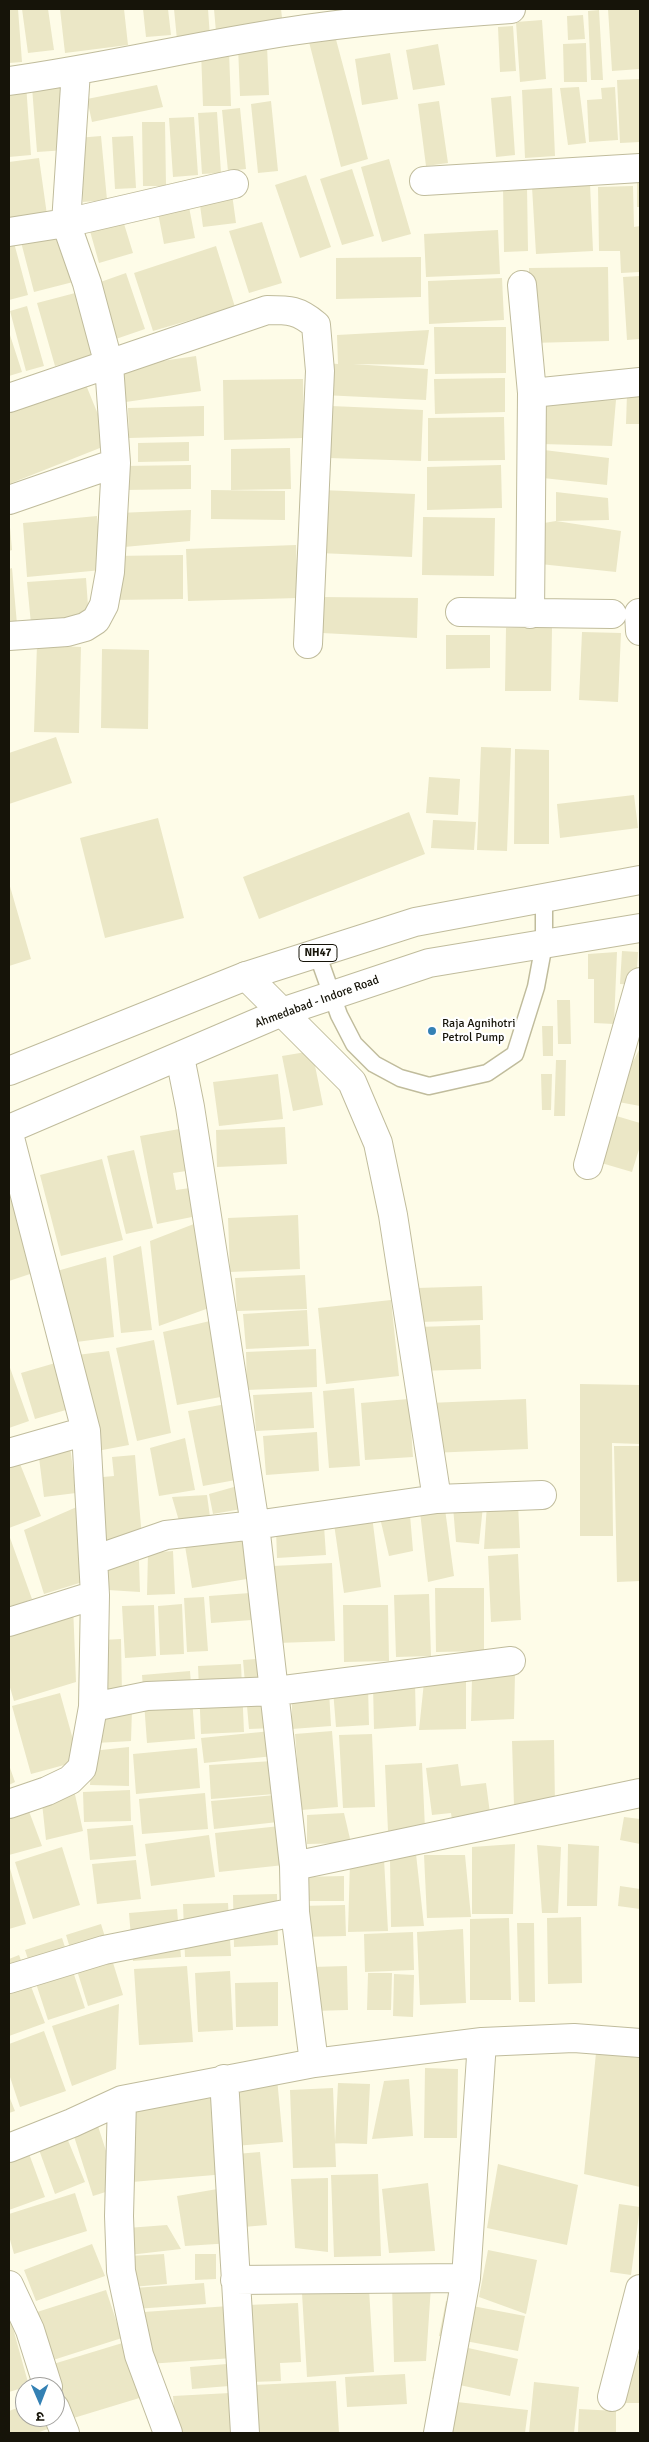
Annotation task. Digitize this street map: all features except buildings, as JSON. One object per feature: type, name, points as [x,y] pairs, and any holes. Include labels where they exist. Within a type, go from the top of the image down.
[{"type":"main road","points":[[9,81],[76,71],[292,31],[412,15],[511,9]]},
{"type":"main road","points":[[9,636],[67,632],[86,627],[96,620],[104,605],[110,572],[116,463],[109,365],[88,283],[66,223],[76,71]]},
{"type":"main road","points":[[424,181],[640,168]]},
{"type":"main road","points":[[9,232],[66,223],[234,184]]},
{"type":"main road","points":[[522,285],[532,393],[530,614]]},
{"type":"main road","points":[[9,398],[267,310],[291,310],[305,316],[316,325],[320,371],[308,644]]},
{"type":"main road","points":[[532,393],[640,382]]},
{"type":"main road","points":[[9,500],[116,463]]},
{"type":"main road","points":[[460,612],[612,614]]},
{"type":"main road","name":"NH47","points":[[9,1071],[246,976],[415,922],[640,880]]},
{"type":"main road","name":"Ahmedabad - Indore Road","points":[[9,1129],[282,1012],[429,963],[640,928]]},
{"type":"main road","points":[[246,976],[352,1082],[378,1143],[393,1215],[437,1499]]},
{"type":"main road","points":[[588,1165],[640,982]]},
{"type":"main road","points":[[180,1057],[190,1107],[255,1525],[276,1691],[294,1866],[295,1912],[314,2063]]},
{"type":"main road","points":[[9,1134],[86,1431],[95,1595],[93,1707],[82,1768],[70,1780],[48,1791],[9,1804]]},
{"type":"main road","points":[[9,1453],[86,1431]]},
{"type":"main road","points":[[94,1560],[166,1535],[255,1525],[437,1499],[542,1495]]},
{"type":"main road","points":[[9,1622],[95,1595]]},
{"type":"main road","points":[[93,1707],[147,1696],[276,1691],[510,1661]]},
{"type":"main road","points":[[294,1866],[640,1793]]},
{"type":"main road","points":[[9,1979],[104,1950],[295,1912]]},
{"type":"main road","points":[[9,2148],[72,2123],[122,2100],[314,2063],[482,2042],[574,2038],[640,2043]]},
{"type":"main road","points":[[438,2433],[466,2278],[482,2042]]},
{"type":"main road","points":[[224,2079],[245,2433]]},
{"type":"main road","points":[[122,2100],[118,2216],[121,2271],[139,2356],[168,2433]]},
{"type":"main road","points":[[235,2280],[466,2278]]},
{"type":"main road","points":[[9,2285],[19,2333],[43,2377]]},
{"type":"main road","points":[[612,2397],[633,2344],[640,2289]]},
{"type":"lane","points":[[317,953],[354,1044],[374,1064],[400,1078],[429,1086],[487,1072],[515,1054],[536,987],[544,944],[544,898]]},
{"type":"place","name":"Raja Agnihotri Petrol Pump","points":[[432,1031]]}]
